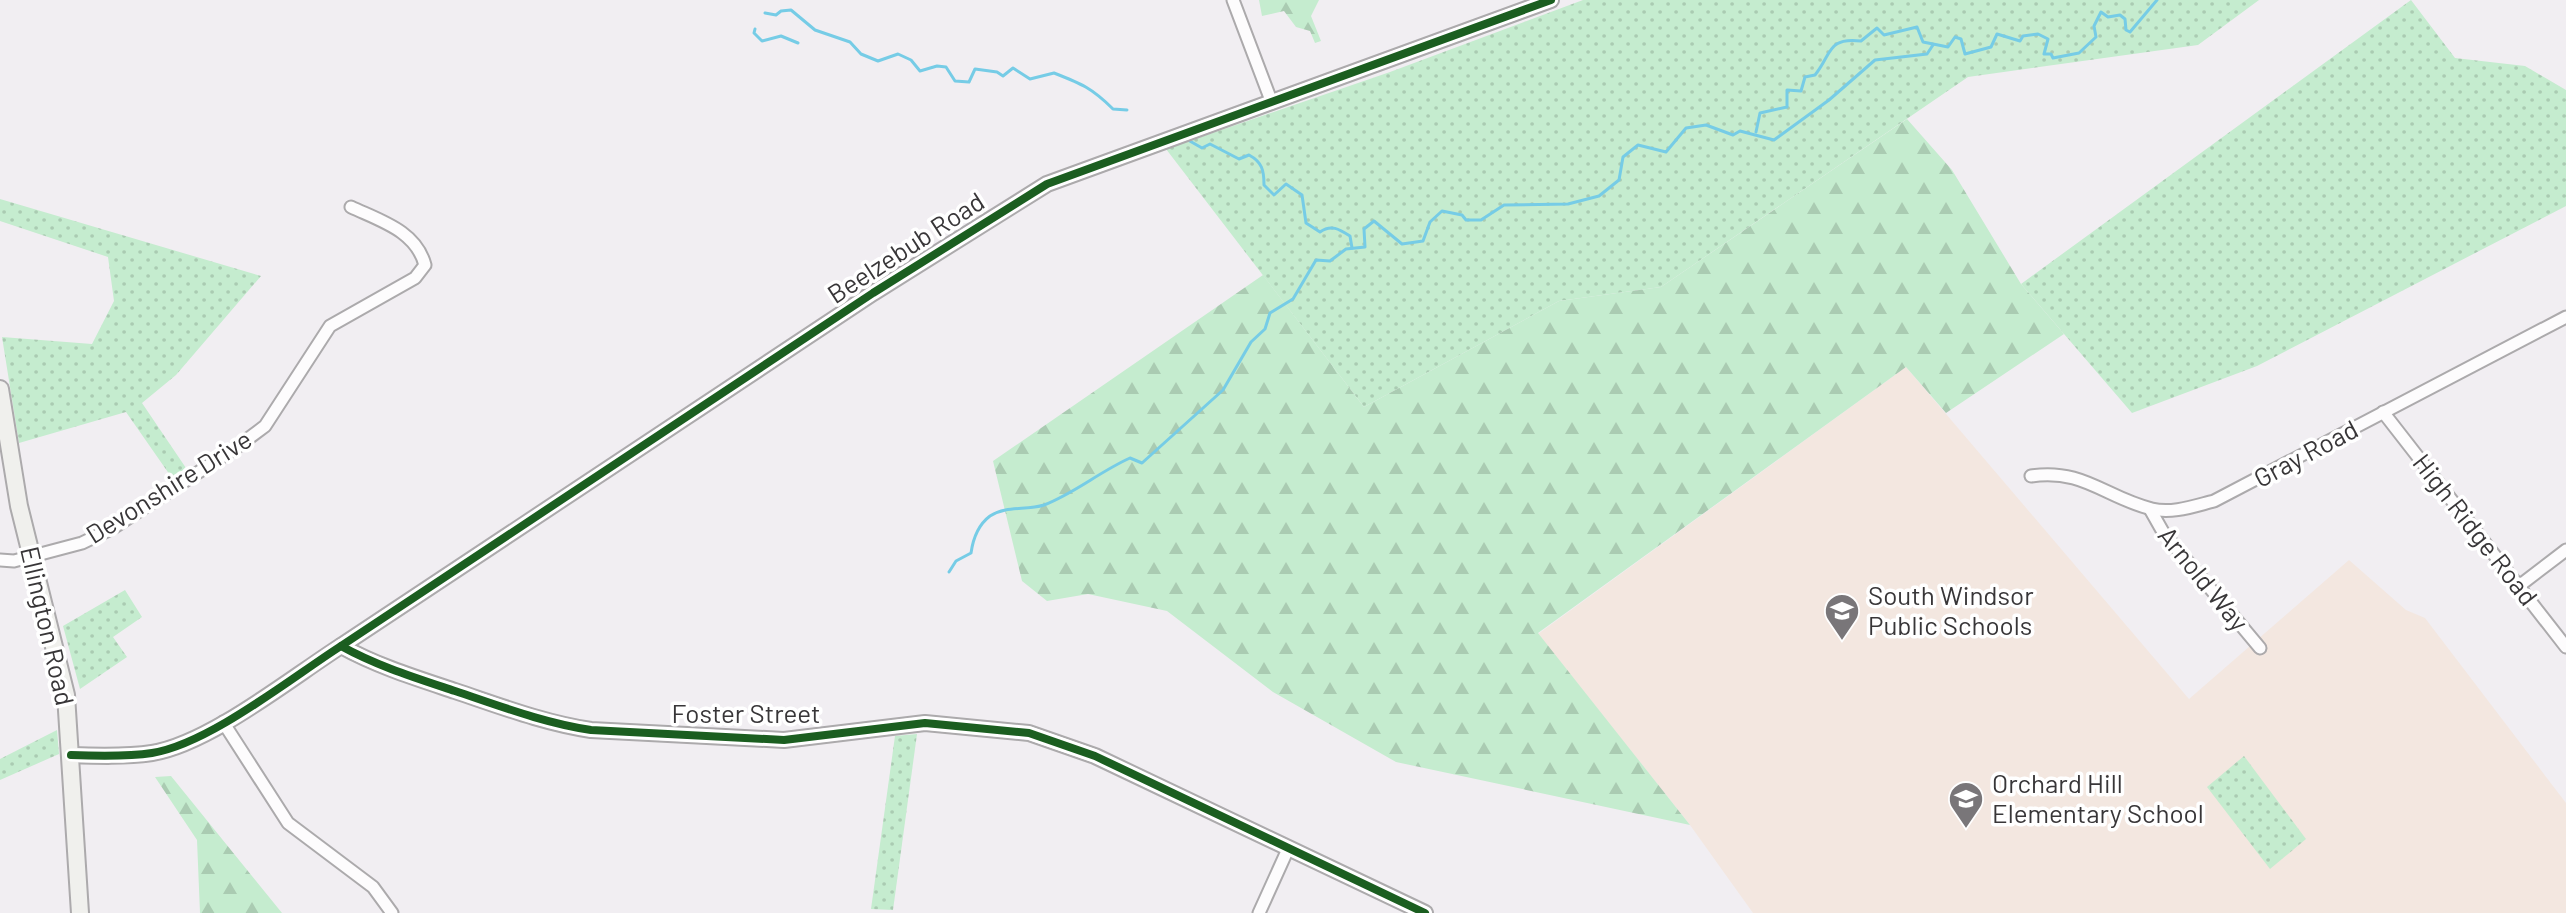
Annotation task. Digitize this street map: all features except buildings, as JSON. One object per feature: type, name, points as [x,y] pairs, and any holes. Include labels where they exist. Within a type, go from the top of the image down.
[{"type":"main road","name":"Ellington Road","points":[[0,389],[19,506],[66,695],[80,913]]},
{"type":"street","points":[[1233,0],[1272,103]]},
{"type":"street","name":"Beelzebub Road","points":[[341,646],[1001,210],[1091,165],[1272,103],[1551,0]]},
{"type":"street","name":"Devonshire Drive","points":[[0,560],[31,558],[82,543],[113,528],[237,447],[272,417],[330,326],[415,278],[425,265],[421,251],[405,233],[351,207]]},
{"type":"street","name":"Gray Road","points":[[2031,476],[2052,473],[2076,476],[2150,509],[2170,511],[2214,501],[2566,317]]},
{"type":"street","name":"High Ridge Road","points":[[2383,412],[2566,647]]},
{"type":"street","name":"Arnold Way","points":[[2150,509],[2163,532],[2260,648]]},
{"type":"street","points":[[2519,586],[2566,550]]},
{"type":"street","points":[[71,755],[154,753],[223,722],[341,646]]},
{"type":"street","name":"Foster Street","points":[[341,646],[397,671],[483,701],[561,725],[591,730],[784,740],[925,723],[1029,733],[1095,756],[1425,913]]},
{"type":"street","points":[[223,722],[288,823],[373,887],[392,913]]},
{"type":"street","points":[[1259,913],[1288,849]]},
{"type":"shaded area","name":"South Windsor Public Schools","points":[[1906,367],[2189,699],[2349,560],[2406,610],[2425,618],[2566,803],[2566,913],[1753,913],[1690,825],[1538,634]]},
{"type":"green space","points":[[1259,0],[1319,0],[1311,16],[1321,41],[1315,43],[1310,31],[1296,27],[1284,11],[1262,16]]},
{"type":"green space","points":[[1583,0],[2259,0],[2198,45],[1968,77],[1661,287],[1559,301],[1364,407],[1166,149],[1390,72]]},
{"type":"green space","points":[[2411,0],[2455,58],[2525,66],[2566,90],[2566,206],[2257,366],[2132,413],[2021,284]]},
{"type":"green space","points":[[1907,119],[1952,170],[2021,284],[2064,334],[1946,413],[1906,367],[1538,633],[1690,825],[1396,762],[1273,692],[1167,611],[1088,594],[1047,601],[1022,581],[993,461],[1263,275],[1364,407],[1559,301],[1661,287]]},
{"type":"green space","points":[[0,199],[261,276],[176,375],[142,403],[186,468],[172,478],[126,412],[19,443],[2,337],[92,344],[114,301],[108,257],[0,221]]},
{"type":"green space","points":[[125,590],[142,617],[113,637],[127,657],[80,689],[63,626]]},
{"type":"green space","points":[[57,730],[59,754],[0,780],[0,759]]},
{"type":"green space","points":[[917,734],[893,910],[871,909],[895,736]]},
{"type":"green space","points":[[2244,756],[2306,839],[2270,869],[2207,787]]},
{"type":"green space","points":[[171,776],[282,913],[200,913],[197,840],[155,777]]},
{"type":"waterway","points":[[1756,132],[1760,113],[1787,107],[1787,90],[1801,91],[1805,77],[1815,75],[1836,44],[1861,41],[1877,28],[1884,35],[1917,27],[1923,42],[1948,47],[1955,37],[1961,39],[1965,54],[1991,47],[1997,34],[2020,41],[2023,36],[2038,34],[2048,39],[2044,54],[2051,54],[2053,58],[2079,53],[2096,37],[2094,26],[2101,12],[2108,17],[2120,15],[2125,19],[2126,30],[2130,32],[2157,0]]},
{"type":"waterway","points":[[765,13],[776,15],[791,10],[815,30],[850,42],[861,54],[878,61],[898,54],[911,60],[920,71],[946,67],[955,81],[969,82],[975,69],[997,72],[1003,76],[1013,68],[1030,79],[1054,73],[1086,87],[1113,109],[1127,110]]},
{"type":"waterway","points":[[755,29],[754,33],[762,41],[781,36],[798,43]]},
{"type":"waterway","points":[[949,572],[956,561],[971,553],[977,533],[990,516],[1003,510],[1044,505],[1130,458],[1142,463],[1223,390],[1251,342],[1265,329],[1270,313],[1293,299],[1316,260],[1330,261],[1346,249],[1365,247],[1364,229],[1374,221],[1402,244],[1423,241],[1430,222],[1442,211],[1462,215],[1466,220],[1481,220],[1504,205],[1568,204],[1599,196],[1619,180],[1623,157],[1638,145],[1666,152],[1686,128],[1706,125],[1733,135],[1740,131],[1774,140],[1829,100],[1875,60],[1927,54],[1933,45]]},
{"type":"waterway","points":[[1188,140],[1202,148],[1210,144],[1239,159],[1249,155],[1261,167],[1264,185],[1274,195],[1286,184],[1302,195],[1306,223],[1320,232],[1331,228],[1342,231],[1350,236],[1352,248]]},
{"type":"cycle path","points":[[341,646],[873,293],[1047,184],[1551,0]]},
{"type":"cycle path","points":[[71,755],[152,753],[199,737],[274,692],[341,646],[397,671],[505,708],[591,730],[784,740],[925,723],[1029,733],[1095,756],[1425,913]]},
{"type":"place","name":"South Windsor Public Schools","points":[[1842,642]]},
{"type":"place","name":"Orchard Hill Elementary School","points":[[1966,830]]}]
